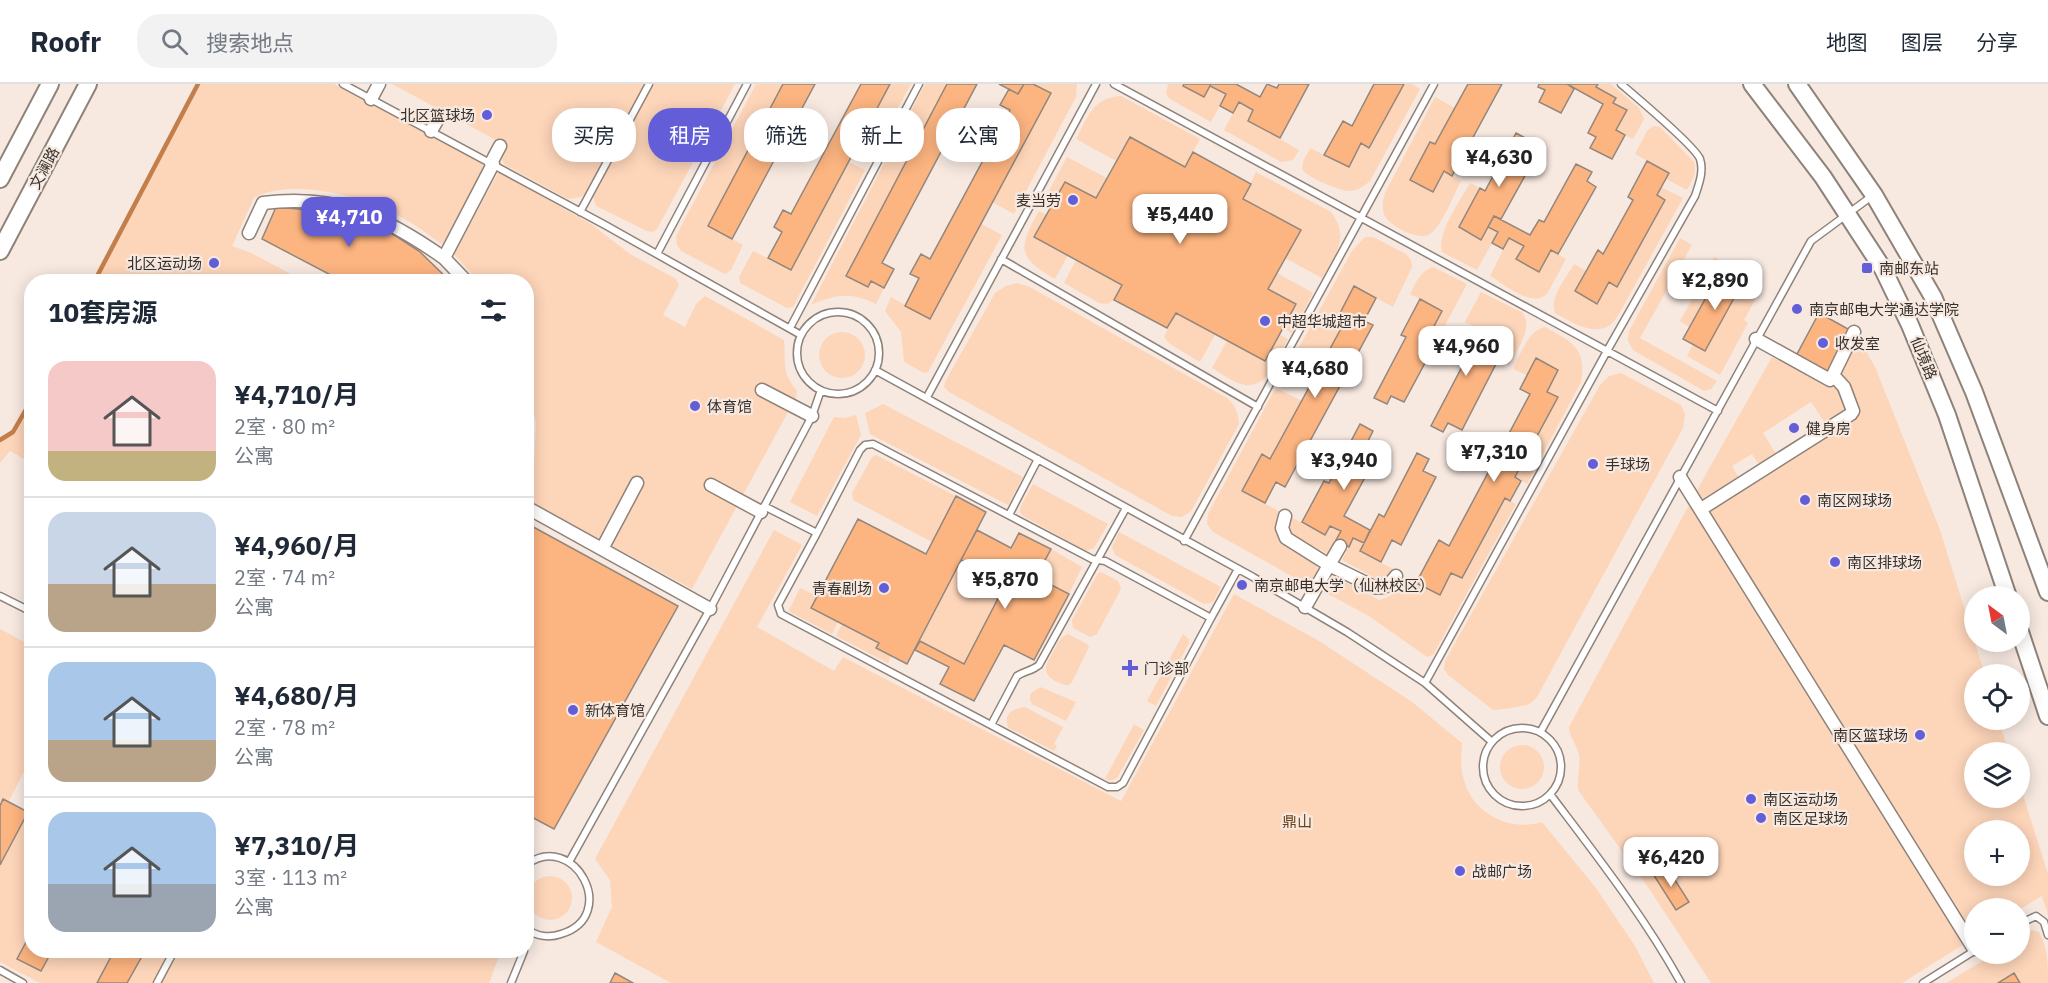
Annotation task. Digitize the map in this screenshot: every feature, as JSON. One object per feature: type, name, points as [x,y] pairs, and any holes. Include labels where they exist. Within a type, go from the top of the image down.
[{"type":"main road","points":[[0,179],[50,84]]},
{"type":"main road","name":"文澜路","points":[[0,251],[88,84]]},
{"type":"main road","name":"仙境路","points":[[1752,84],[1823,177],[1883,269],[1910,325],[1947,415],[2004,586]]},
{"type":"main road","points":[[1797,84],[1874,195],[1932,297],[1974,392],[2048,592]]},
{"type":"main road","points":[[2027,652],[2048,716]]},
{"type":"street","points":[[371,99],[379,84]]},
{"type":"street","points":[[431,131],[440,115]]},
{"type":"street","points":[[444,258],[500,146]]},
{"type":"street","points":[[249,232],[263,203],[288,200],[331,202],[383,221],[411,235],[444,258],[459,274]]},
{"type":"street","points":[[1756,339],[1830,380],[1854,332]]},
{"type":"street","points":[[1701,509],[1851,414],[1844,387],[1833,375]]},
{"type":"street","points":[[762,390],[812,416]]},
{"type":"street","points":[[1680,477],[1964,934]]},
{"type":"street","points":[[602,549],[637,483]]},
{"type":"street","points":[[711,486],[763,509]]},
{"type":"street","points":[[534,511],[710,609]]},
{"type":"street","points":[[1285,516],[1282,528],[1286,538],[1329,565],[1374,587],[1381,588],[1390,584],[1396,576]]},
{"type":"street","points":[[1305,607],[1340,546]]},
{"type":"lane","points":[[343,84],[657,254],[801,335]]},
{"type":"lane","points":[[580,212],[649,84]]},
{"type":"lane","points":[[657,254],[747,84]]},
{"type":"lane","points":[[790,328],[919,84]]},
{"type":"lane","points":[[927,397],[1096,84]]},
{"type":"lane","points":[[1114,84],[1718,411]]},
{"type":"lane","points":[[1184,541],[1434,84]]},
{"type":"lane","points":[[1425,683],[1607,351],[1695,196],[1701,171],[1700,157],[1621,84]]},
{"type":"lane","points":[[1540,731],[1811,241],[1874,195]]},
{"type":"lane","points":[[1001,259],[1258,407]]},
{"type":"lane","points":[[839,312],[861,319],[875,337],[878,348],[875,370],[868,381],[852,391],[833,393],[821,390],[810,383],[802,373],[797,347],[801,335],[817,318],[828,314],[839,312]]},
{"type":"lane","points":[[875,370],[1238,569],[1347,632],[1425,683],[1492,742]]},
{"type":"lane","points":[[569,862],[710,609],[812,416],[821,390]]},
{"type":"lane","points":[[1211,618],[1105,561],[1092,559],[873,444],[865,445],[860,450],[778,605],[781,614],[1108,787],[1117,787],[1123,783],[1238,569]]},
{"type":"lane","points":[[1009,515],[1038,459]]},
{"type":"lane","points":[[991,725],[1017,676],[1022,672],[1032,671],[1039,665],[1125,507]]},
{"type":"lane","points":[[763,509],[817,533]]},
{"type":"lane","points":[[0,596],[24,608]]},
{"type":"lane","points":[[1520,727],[1540,731],[1556,746],[1562,765],[1557,786],[1543,801],[1523,807],[1503,802],[1487,788],[1481,768],[1486,748],[1500,733],[1520,727]]},
{"type":"lane","points":[[1550,794],[1624,893],[1682,983]]},
{"type":"lane","points":[[534,863],[548,857],[569,862],[584,876],[590,896],[585,916],[571,931],[551,937],[534,932]]},
{"type":"lane","points":[[2030,919],[2036,916],[2044,922],[2048,935]]},
{"type":"lane","points":[[1923,983],[1964,956]]},
{"type":"lane","points":[[157,983],[170,958]]},
{"type":"lane","points":[[511,983],[521,958]]},
{"type":"lane","points":[[0,970],[23,983]]},
{"type":"green space","points":[[198,84],[334,84],[482,163],[485,170],[441,244],[409,222],[374,205],[338,194],[299,189],[282,190],[264,193],[254,198],[232,246],[251,253],[291,274],[98,274]]},
{"type":"green space","points":[[392,84],[645,84],[632,108],[552,108],[552,162],[602,162],[585,194],[580,197],[568,199],[505,165],[501,158],[507,146]]},
{"type":"green space","points":[[654,84],[735,84],[722,108],[648,108],[648,162],[693,162],[657,229],[653,232],[596,206],[593,197],[612,162],[636,162],[636,117]]},
{"type":"green space","points":[[756,84],[783,84],[770,108],[744,108],[744,158],[708,226],[743,245],[731,270],[725,274],[681,251],[677,245],[676,236],[715,162],[732,162],[732,130]]},
{"type":"green space","points":[[890,84],[911,84],[898,108],[878,108]]},
{"type":"green space","points":[[925,84],[947,84],[924,127],[924,108],[913,108]]},
{"type":"green space","points":[[1033,84],[1077,84],[1076,97],[1014,214],[992,202],[1013,162],[1020,162],[1020,149],[1050,93]]},
{"type":"green space","points":[[1168,84],[1184,84],[1204,96],[1210,86],[1226,94],[1211,122],[1170,99],[1166,94]]},
{"type":"green space","points":[[1404,84],[1412,84],[1420,89],[1370,181],[1358,189],[1349,191],[1324,183],[1303,170],[1310,148],[1349,167],[1361,143],[1370,147]]},
{"type":"green space","points":[[1598,84],[1611,84],[1639,108],[1644,119],[1633,139],[1616,130],[1626,110],[1613,103],[1615,98],[1596,87]]},
{"type":"green space","points":[[1121,96],[1200,139],[1185,167],[1130,137],[1116,161],[1076,139],[1088,116],[1097,105],[1103,100]]},
{"type":"green space","points":[[1435,97],[1455,108],[1435,144],[1430,142],[1410,180],[1432,192],[1444,171],[1461,181],[1439,224],[1430,234],[1419,236],[1406,232],[1388,220],[1384,213],[1383,202],[1385,193]]},
{"type":"green space","points":[[1239,102],[1253,110],[1248,121],[1299,150],[1293,160],[1281,162],[1224,130]]},
{"type":"green space","points":[[1653,126],[1660,127],[1694,162],[1694,173],[1687,190],[1666,179],[1669,173],[1635,154],[1647,131]]},
{"type":"green space","points":[[1067,157],[1107,178],[1096,198],[1065,182],[1052,205],[1044,200]]},
{"type":"green space","points":[[849,162],[865,170],[793,307],[787,308],[740,283],[739,277],[753,251],[791,270]]},
{"type":"green space","points":[[885,162],[906,162],[846,275],[868,287],[871,281],[884,288],[876,304],[844,296],[811,305]]},
{"type":"green space","points":[[1256,172],[1331,212],[1337,221],[1340,230],[1339,246],[1322,278],[1285,258],[1300,230],[1243,199]]},
{"type":"green space","points":[[498,173],[501,173],[591,224],[630,254],[676,279],[679,285],[663,315],[685,327],[696,304],[705,296],[784,340],[786,372],[797,391],[796,400],[793,401],[763,384],[788,412],[692,589],[534,504],[536,423],[534,414],[534,274],[472,274],[454,254]]},
{"type":"green space","points":[[1470,183],[1480,188],[1459,227],[1481,240],[1488,227],[1498,232],[1477,270],[1442,252],[1441,244],[1450,217]]},
{"type":"green space","points":[[1661,187],[1683,198],[1614,321],[1603,328],[1589,329],[1555,313],[1554,300],[1574,264],[1586,271],[1575,291],[1597,303],[1609,282],[1617,287],[1665,201],[1657,195]]},
{"type":"green space","points":[[1039,211],[1047,215],[1068,255],[1055,279],[1034,264],[1025,251],[1027,234]]},
{"type":"green space","points":[[981,224],[1002,235],[928,372],[924,373],[904,362],[901,332],[885,311],[891,297],[930,319]]},
{"type":"green space","points":[[1365,237],[1373,237],[1406,254],[1411,260],[1412,267],[1393,307],[1354,286],[1337,319],[1344,323],[1310,386],[1288,376],[1286,371],[1352,251]]},
{"type":"green space","points":[[1509,238],[1524,246],[1517,259],[1539,272],[1551,250],[1566,259],[1547,294],[1541,298],[1518,294],[1490,276]]},
{"type":"green space","points":[[1680,238],[1692,245],[1640,338],[1717,381],[1711,389],[1704,391],[1633,350],[1628,341],[1629,331]]},
{"type":"green space","points":[[1714,257],[1742,272],[1735,286],[1718,276],[1715,281],[1704,275]]},
{"type":"green space","points":[[1076,260],[1122,285],[1114,300],[1107,304],[1099,303],[1064,283]]},
{"type":"green space","points":[[1433,267],[1467,284],[1440,335],[1432,330],[1442,310],[1410,294],[1422,274]]},
{"type":"green space","points":[[1277,273],[1313,293],[1292,333],[1283,328],[1296,304],[1268,289]]},
{"type":"green space","points":[[1703,279],[1713,285],[1689,327],[1680,321]]},
{"type":"green space","points":[[1017,283],[1028,286],[1227,398],[1233,404],[1239,424],[1191,511],[1182,517],[1172,516],[949,392],[944,387],[995,293],[1006,286]]},
{"type":"green space","points":[[1739,289],[1756,298],[1744,320],[1748,323],[1720,375],[1687,356],[1693,345],[1705,351]]},
{"type":"green space","points":[[1481,292],[1523,313],[1526,319],[1523,340],[1509,365],[1489,355],[1498,338],[1465,322]]},
{"type":"green space","points":[[1176,313],[1215,335],[1200,362],[1170,344],[1164,337]]},
{"type":"green space","points":[[1545,327],[1575,347],[1582,361],[1581,382],[1527,484],[1515,477],[1557,398],[1547,392],[1558,370],[1536,358],[1527,375],[1513,369],[1530,338],[1539,329]]},
{"type":"green space","points":[[842,332],[858,339],[865,355],[858,371],[842,378],[826,371],[819,355],[826,339]]},
{"type":"green space","points":[[1280,335],[1288,339],[1276,363],[1265,378],[1258,383],[1241,384],[1212,368],[1227,341],[1265,361]]},
{"type":"green space","points":[[1857,335],[1875,367],[1940,530],[1964,607],[1964,652],[1978,652],[1982,664],[1964,664],[1964,730],[2002,730],[2006,742],[1964,742],[1964,808],[2027,808],[2048,874],[2048,915],[2042,896],[2030,903],[2030,898],[1964,898],[1964,924],[1709,511],[1857,418],[1858,414],[1837,373]]},
{"type":"green space","points":[[1772,357],[1830,385],[1832,382],[1841,391],[1846,410],[1825,423],[1811,402],[1763,433],[1776,454],[1759,465],[1752,454],[1732,466],[1739,478],[1702,500],[1697,490]]},
{"type":"green space","points":[[1621,373],[1681,405],[1685,414],[1683,428],[1537,697],[1527,705],[1493,710],[1448,675],[1444,669],[1445,661],[1600,385],[1609,376]]},
{"type":"green space","points":[[1278,389],[1302,401],[1270,459],[1263,455],[1243,491],[1280,512],[1278,533],[1281,540],[1291,550],[1316,564],[1318,571],[1312,582],[1304,583],[1213,532],[1207,524],[1208,514],[1274,391]]},
{"type":"green space","points":[[883,404],[1023,477],[1008,505],[870,434],[865,413]]},
{"type":"green space","points":[[24,412],[24,459],[10,451],[0,463],[0,440],[13,432]]},
{"type":"green space","points":[[856,415],[861,435],[817,516],[790,502],[834,417],[845,418]]},
{"type":"green space","points":[[876,455],[956,496],[932,542],[853,500],[852,493],[872,457]]},
{"type":"green space","points":[[1033,484],[1108,524],[1094,548],[1086,551],[1023,516],[1020,508]]},
{"type":"green space","points":[[1505,498],[1516,504],[1433,655],[1427,657],[1369,616],[1326,593],[1325,584],[1329,579],[1336,577],[1379,600],[1396,592],[1407,578],[1440,595],[1451,573],[1462,578]]},
{"type":"green space","name":"南区运动场","points":[[1690,506],[1964,940],[1964,944],[1902,983],[1711,983],[1650,890],[1578,790],[1579,755],[1569,727]]},
{"type":"green space","points":[[1291,517],[1325,535],[1330,526],[1341,531],[1328,554],[1296,537],[1290,531]]},
{"type":"green space","name":"鼎山","points":[[774,530],[802,545],[757,627],[834,671],[843,657],[1121,801],[1234,594],[1319,641],[1412,702],[1462,743],[1463,775],[1475,802],[1494,818],[1506,822],[1530,824],[1542,822],[1596,888],[1635,946],[1654,983],[671,983],[596,942],[612,907],[610,880],[595,859]]},
{"type":"green space","points":[[1119,532],[1221,587],[1213,602],[1204,604],[1115,555],[1112,547]]},
{"type":"green space","points":[[1353,538],[1364,543],[1360,552],[1395,570],[1387,579],[1379,580],[1342,560]]},
{"type":"green space","points":[[1051,549],[1082,567],[1069,594],[1036,577]]},
{"type":"green space","points":[[961,560],[1006,583],[964,664],[920,641]]},
{"type":"green space","points":[[1101,572],[1118,581],[1121,589],[1097,634],[1090,637],[1073,628],[1072,620],[1098,573]]},
{"type":"green space","points":[[800,588],[817,596],[838,622],[832,634],[790,612]]},
{"type":"green space","points":[[842,624],[879,643],[876,648],[891,656],[888,663],[836,636]]},
{"type":"green space","points":[[0,629],[24,642],[24,772],[0,818]]},
{"type":"green space","points":[[1068,634],[1089,647],[1072,682],[1065,685],[1051,678],[1046,668],[1048,660],[1062,637]]},
{"type":"green space","points":[[1183,634],[1189,639],[1189,643],[1156,706],[1147,701]]},
{"type":"green space","points":[[1040,687],[1076,702],[1066,721],[1032,704],[1030,694]]},
{"type":"green space","points":[[1025,707],[1063,727],[1054,744],[1057,746],[1054,751],[1009,728],[1007,719],[1010,713]]},
{"type":"green space","points":[[1134,724],[1144,730],[1117,778],[1110,781],[1105,779]]},
{"type":"green space","points":[[1522,745],[1538,751],[1544,767],[1538,783],[1522,789],[1506,783],[1500,767],[1506,751]]},
{"type":"green space","points":[[24,819],[24,958],[498,958],[489,983],[40,983],[0,962],[0,863]]},
{"type":"green space","points":[[550,876],[558,878],[570,890],[572,898],[570,906],[558,918],[550,920],[542,918],[534,912],[534,884],[542,878]]},
{"type":"green space","points":[[2030,931],[2039,932],[2044,944],[2048,963],[2048,983],[2020,983],[2014,973],[1998,983],[1946,983],[1977,964],[2030,964]]},
{"type":"building","points":[[783,84],[815,84],[802,108],[770,108]]},
{"type":"building","points":[[861,84],[890,84],[877,108],[848,108]]},
{"type":"building","points":[[947,84],[977,84],[964,108],[936,108],[936,161],[882,263],[894,269],[884,288],[871,281],[868,287],[846,276],[906,162],[924,162],[924,128]]},
{"type":"building","points":[[999,84],[1024,84],[1018,94]]},
{"type":"building","points":[[1024,84],[1033,84],[1051,93],[1020,151],[1020,108],[1006,108],[1000,105],[1009,89],[1018,94]]},
{"type":"building","points":[[1184,84],[1211,84],[1204,97],[1183,86]]},
{"type":"building","points":[[1211,84],[1236,84],[1260,97],[1267,84],[1277,88],[1279,84],[1309,84],[1280,138],[1248,121],[1253,110],[1239,102],[1233,113],[1220,106],[1226,94],[1210,86]]},
{"type":"building","points":[[1374,84],[1404,84],[1369,148],[1361,143],[1349,167],[1324,155],[1343,121],[1352,126]]},
{"type":"building","points":[[1468,84],[1502,84],[1452,176],[1444,171],[1433,192],[1410,180],[1430,142],[1435,144]]},
{"type":"building","points":[[1539,84],[1567,84],[1574,89],[1561,113],[1539,102],[1545,90],[1538,87]]},
{"type":"building","points":[[1567,84],[1598,84],[1596,87],[1616,98],[1613,103],[1627,110],[1616,130],[1625,135],[1612,159],[1590,148],[1596,137],[1588,133],[1603,104]]},
{"type":"building","points":[[840,123],[840,162],[848,162],[791,270],[768,258],[782,232],[774,227],[783,210],[791,214],[819,162],[828,162],[828,145]]},
{"type":"building","points":[[1516,133],[1529,140],[1526,148],[1537,154],[1501,219],[1494,216],[1481,240],[1459,227],[1480,188],[1485,191]]},
{"type":"building","points":[[1130,137],[1185,167],[1193,152],[1251,184],[1243,199],[1301,230],[1268,289],[1296,304],[1265,361],[1176,313],[1167,328],[1114,300],[1122,285],[1034,237],[1065,182],[1096,198]]},
{"type":"building","points":[[744,158],[744,162],[773,162],[732,239],[708,226]]},
{"type":"building","points":[[1647,161],[1669,173],[1657,195],[1665,200],[1617,287],[1609,282],[1597,304],[1575,291],[1598,250],[1603,254],[1633,200],[1628,197]]},
{"type":"building","points":[[982,162],[1014,162],[930,319],[905,306],[919,278],[910,274],[921,254],[930,259]]},
{"type":"building","points":[[1576,164],[1592,172],[1587,181],[1596,187],[1558,254],[1551,250],[1539,272],[1516,259],[1524,246],[1509,238],[1503,249],[1492,243],[1498,232],[1488,227],[1494,216],[1530,235],[1539,220],[1544,222]]},
{"type":"building","points":[[276,207],[348,216],[388,231],[419,251],[443,274],[329,274],[262,239]]},
{"type":"building","points":[[1718,276],[1735,286],[1740,277],[1756,285],[1751,295],[1739,289],[1705,351],[1683,339]]},
{"type":"building","points":[[1354,286],[1376,298],[1364,321],[1373,325],[1285,487],[1276,482],[1265,503],[1242,491],[1262,454],[1270,459],[1344,323],[1337,319]]},
{"type":"building","points":[[1420,299],[1442,311],[1432,330],[1440,335],[1404,402],[1391,396],[1387,404],[1374,398],[1406,337],[1401,335]]},
{"type":"building","name":"收发室","points":[[1819,313],[1850,330],[1828,372],[1796,356]]},
{"type":"building","points":[[1475,327],[1498,338],[1489,355],[1498,360],[1462,430],[1448,423],[1443,432],[1431,426],[1465,361],[1434,345],[1440,335],[1447,338],[1450,332],[1458,336],[1455,342],[1465,347]]},
{"type":"building","points":[[1536,358],[1558,370],[1547,392],[1558,397],[1515,477],[1521,481],[1510,501],[1505,498],[1462,578],[1451,573],[1440,595],[1416,583],[1439,540],[1449,546],[1530,394],[1520,389]]},
{"type":"building","points":[[1360,424],[1373,431],[1368,441],[1381,448],[1344,516],[1370,530],[1364,543],[1353,538],[1349,547],[1336,540],[1341,531],[1330,526],[1325,535],[1302,522],[1324,481],[1329,483]]},
{"type":"building","points":[[1417,453],[1429,459],[1423,471],[1436,477],[1401,545],[1392,540],[1381,562],[1360,551],[1379,514],[1384,517]]},
{"type":"building","name":"青春剧场","points":[[956,496],[986,512],[907,664],[876,648],[879,643],[811,608],[858,519],[926,554]]},
{"type":"building","name":"新体育馆","points":[[534,527],[678,606],[554,829],[534,818]]},
{"type":"building","points":[[977,530],[1011,548],[1019,533],[1051,549],[1036,577],[1069,594],[1034,660],[1004,645],[974,701],[940,684],[949,667],[915,650],[920,641],[964,664],[1006,583],[961,560]]},
{"type":"building","points":[[3,799],[24,810],[24,820],[0,865],[0,806]]},
{"type":"building","points":[[1666,866],[1689,902],[1676,910],[1653,874]]},
{"type":"building","points":[[24,946],[24,958],[48,958],[41,971],[17,959]]},
{"type":"building","points":[[110,958],[141,958],[127,983],[97,983]]},
{"type":"building","points":[[615,973],[633,983],[610,983]]},
{"type":"building","points":[[2014,973],[2020,983],[1998,983]]},
{"type":"waterway","points":[[98,274],[198,84]]},
{"type":"waterway","points":[[0,440],[13,432],[24,413]]},
{"type":"place","name":"北区篮球场","points":[[487,115]]},
{"type":"place","name":"麦当劳","points":[[1073,200]]},
{"type":"place","name":"北区运动场","points":[[214,263]]},
{"type":"place","name":"南邮东站","points":[[1867,268]]},
{"type":"place","name":"南京邮电大学通达学院","points":[[1797,309]]},
{"type":"place","name":"中超华城超市","points":[[1265,321]]},
{"type":"place","name":"收发室","points":[[1823,343]]},
{"type":"place","name":"体育馆","points":[[695,406]]},
{"type":"place","name":"健身房","points":[[1794,428]]},
{"type":"place","name":"手球场","points":[[1593,464]]},
{"type":"place","name":"南区网球场","points":[[1805,500]]},
{"type":"place","name":"南区排球场","points":[[1835,562]]},
{"type":"place","name":"南京邮电大学（仙林校区）","points":[[1242,585]]},
{"type":"place","name":"青春剧场","points":[[884,588]]},
{"type":"place","name":"门诊部","points":[[1130,668]]},
{"type":"place","name":"新体育馆","points":[[573,710]]},
{"type":"place","name":"南区篮球场","points":[[1920,735]]},
{"type":"place","name":"南区运动场","points":[[1751,799]]},
{"type":"place","name":"南区足球场","points":[[1761,818]]},
{"type":"place","name":"战邮广场","points":[[1460,871]]}]
